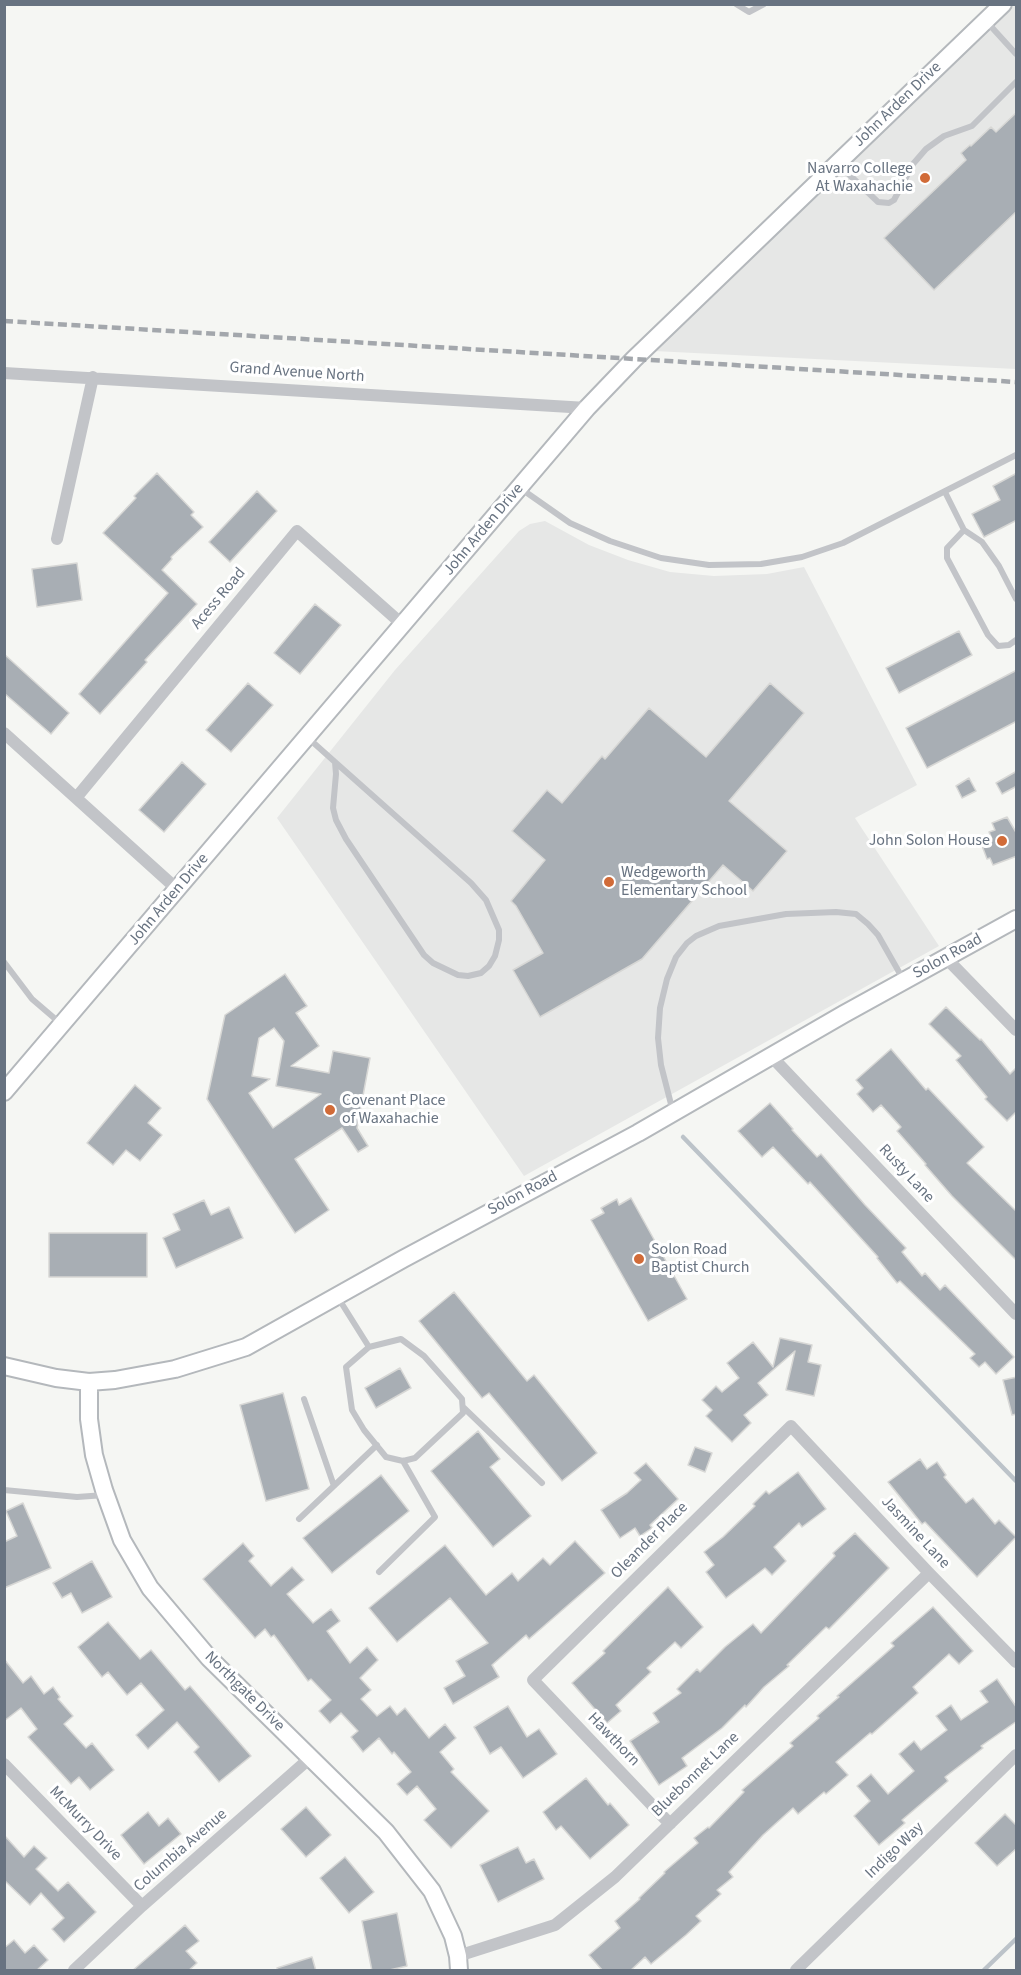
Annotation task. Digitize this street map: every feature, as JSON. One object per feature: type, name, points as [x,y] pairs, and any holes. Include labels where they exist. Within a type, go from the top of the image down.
[{"type":"street","name":"John Arden Drive","points":[[4,1092],[587,408],[634,359],[1003,4]]},
{"type":"street","name":"Grand Avenue North","points":[[4,373],[587,408]]},
{"type":"street","points":[[57,539],[93,377]]},
{"type":"street","name":"Acess Road","points":[[76,798],[297,531],[403,625]]},
{"type":"street","points":[[4,733],[178,890]]},
{"type":"street","name":"Solon Road","points":[[4,1366],[56,1378],[89,1382],[115,1380],[175,1369],[246,1347],[673,1113],[1017,919]]},
{"type":"street","points":[[946,958],[1017,1030]]},
{"type":"street","name":"Rusty Lane","points":[[771,1056],[1017,1314]]},
{"type":"street","name":"Northgate Drive","points":[[89,1382],[89,1419],[94,1455],[122,1540],[150,1588],[209,1658],[386,1832],[432,1892],[453,1936],[458,1963]]},
{"type":"street","name":"Jasmine Lane","points":[[791,1426],[929,1573],[1017,1662]]},
{"type":"street","name":"Oleander Place","points":[[533,1680],[791,1426]]},
{"type":"street","name":"Bluebonnet Lane","points":[[458,1963],[555,1925],[615,1876],[929,1573]]},
{"type":"street","name":"Hawthorn","points":[[533,1680],[670,1824]]},
{"type":"street","name":"Indigo Way","points":[[796,1971],[1017,1755]]},
{"type":"street","name":"Columbia Avenue","points":[[74,1971],[142,1906],[310,1758]]},
{"type":"street","name":"McMurry Drive","points":[[4,1764],[142,1906]]},
{"type":"lane","points":[[736,4],[749,12],[764,4]]},
{"type":"lane","points":[[986,21],[1017,54]]},
{"type":"lane","points":[[837,163],[878,202],[894,201],[913,164],[926,148],[944,136],[972,126],[1017,82]]},
{"type":"lane","points":[[520,488],[570,523],[610,541],[661,558],[709,565],[761,564],[802,557],[843,543],[1017,455]]},
{"type":"lane","points":[[945,492],[964,530],[982,542],[999,566],[1017,599]]},
{"type":"lane","points":[[964,530],[947,548],[946,558],[993,641],[998,646],[1009,645],[1017,640]]},
{"type":"lane","points":[[306,737],[335,762],[471,883],[486,900],[499,930],[499,940],[495,956],[481,973],[468,976],[458,975],[440,967],[424,955],[346,839],[336,820],[333,807],[335,762]]},
{"type":"lane","points":[[673,1113],[661,1065],[658,1038],[660,1008],[667,979],[676,957],[696,936],[719,926],[786,914],[820,912],[856,914],[879,935],[904,981]]},
{"type":"lane","points":[[4,962],[32,999],[62,1025]]},
{"type":"lane","points":[[337,1296],[369,1347]]},
{"type":"lane","points":[[401,1339],[424,1356],[462,1399],[463,1413],[415,1458],[403,1461],[387,1457],[364,1430],[352,1410],[346,1367],[369,1347],[401,1339]]},
{"type":"lane","points":[[304,1399],[334,1486]]},
{"type":"lane","points":[[462,1407],[542,1483]]},
{"type":"lane","points":[[299,1519],[377,1445]]},
{"type":"lane","points":[[379,1572],[435,1517],[403,1461]]},
{"type":"lane","points":[[4,1490],[77,1497],[106,1495]]},
{"type":"shaded area","name":"Navarro College At Waxahachie","points":[[1015,5],[1016,369],[654,351]]},
{"type":"shaded area","name":"Wedgeworth Elementary School","points":[[545,521],[589,545],[628,560],[670,572],[714,576],[767,574],[804,567],[917,785],[855,818],[939,946],[524,1176],[277,818],[395,670],[519,531],[530,524]]},
{"type":"building","points":[[1017,112],[1017,211],[934,290],[884,238],[966,160],[961,153],[991,127],[996,132]]},
{"type":"building","points":[[157,473],[194,512],[191,515],[203,527],[171,557],[172,559],[162,570],[197,604],[145,660],[147,662],[100,714],[79,694],[168,593],[103,533]]},
{"type":"building","points":[[1017,473],[1017,520],[984,537],[972,514],[1000,500],[993,486]]},
{"type":"building","points":[[257,491],[277,511],[230,562],[209,542]]},
{"type":"building","points":[[77,563],[82,600],[37,607],[32,569]]},
{"type":"building","points":[[315,604],[341,625],[300,674],[274,653]]},
{"type":"building","points":[[959,631],[972,655],[899,693],[886,668]]},
{"type":"building","points":[[4,654],[69,713],[51,734],[4,693]]},
{"type":"building","points":[[1017,670],[1017,721],[927,768],[906,728]]},
{"type":"building","points":[[248,683],[273,705],[231,752],[206,730]]},
{"type":"building","points":[[770,683],[804,713],[729,801],[787,851],[753,891],[723,865],[642,959],[540,1017],[513,970],[543,953],[511,901],[545,860],[512,831],[547,790],[562,803],[602,756],[605,759],[649,708],[706,757]]},
{"type":"building","points":[[182,762],[206,784],[164,832],[139,810]]},
{"type":"building","points":[[1017,771],[1017,786],[1002,794],[996,783]]},
{"type":"building","points":[[969,778],[976,791],[962,798],[956,786]]},
{"type":"building","name":"John Solon House","points":[[1007,817],[1017,834],[1017,856],[993,865],[990,858],[987,859],[981,843],[992,839],[989,832],[995,830],[992,823]]},
{"type":"building","name":"Covenant Place of Waxahachie","points":[[285,974],[307,1006],[296,1013],[319,1046],[291,1066],[329,1073],[333,1051],[370,1058],[357,1128],[368,1146],[358,1152],[342,1128],[295,1159],[329,1210],[295,1233],[207,1099],[225,1015]],"holes":[[[274,1028],[284,1041],[276,1086],[321,1094],[273,1128],[249,1093],[270,1079],[252,1076],[259,1038]]]},
{"type":"building","points":[[946,1007],[981,1039],[1010,1074],[1017,1067],[1017,1111],[1007,1121],[985,1099],[987,1097],[956,1060],[961,1056],[929,1024]]},
{"type":"building","points":[[891,1049],[926,1090],[928,1088],[984,1147],[967,1163],[1017,1212],[1017,1261],[952,1196],[897,1131],[901,1127],[881,1105],[873,1112],[857,1094],[863,1088],[856,1080]]},
{"type":"building","points":[[135,1085],[161,1108],[148,1123],[162,1135],[140,1161],[126,1150],[113,1165],[87,1143]]},
{"type":"building","points":[[770,1103],[817,1157],[821,1154],[906,1248],[902,1252],[922,1276],[925,1273],[940,1290],[945,1285],[1014,1357],[996,1374],[985,1362],[979,1367],[970,1358],[975,1354],[900,1281],[897,1283],[878,1257],[810,1182],[808,1184],[773,1147],[762,1157],[738,1131]]},
{"type":"building","name":"Solon Road Baptist Church","points":[[631,1198],[687,1299],[648,1321],[591,1220],[604,1213],[601,1208],[617,1199],[619,1205]]},
{"type":"building","points":[[204,1200],[211,1215],[229,1207],[243,1238],[176,1268],[163,1238],[180,1230],[173,1214]]},
{"type":"building","points":[[49,1233],[147,1233],[147,1277],[49,1277]]},
{"type":"building","points":[[454,1292],[527,1381],[534,1375],[597,1453],[562,1481],[489,1393],[482,1398],[419,1321]]},
{"type":"building","points":[[780,1338],[812,1345],[808,1362],[821,1365],[814,1396],[786,1390],[795,1351],[758,1383],[768,1395],[744,1415],[751,1423],[732,1442],[706,1416],[712,1410],[702,1400],[716,1386],[722,1392],[739,1378],[727,1363],[753,1342],[773,1367]]},
{"type":"building","points":[[400,1368],[411,1388],[376,1408],[365,1388]]},
{"type":"building","points":[[1017,1377],[1017,1414],[1012,1415],[1003,1380]]},
{"type":"building","points":[[283,1393],[309,1489],[266,1501],[240,1405]]},
{"type":"building","points":[[478,1431],[500,1459],[490,1467],[531,1516],[493,1547],[431,1471]]},
{"type":"building","points":[[695,1447],[712,1453],[705,1472],[688,1465]]},
{"type":"building","points":[[920,1459],[927,1469],[937,1462],[946,1475],[944,1477],[966,1503],[973,1498],[995,1524],[999,1520],[1016,1537],[977,1577],[925,1522],[922,1524],[888,1482]]},
{"type":"building","points":[[646,1463],[678,1499],[650,1525],[652,1528],[640,1536],[635,1528],[620,1538],[601,1510],[627,1493],[641,1480],[634,1473]]},
{"type":"building","points":[[798,1472],[826,1509],[802,1527],[799,1523],[774,1547],[786,1561],[772,1575],[765,1568],[726,1598],[706,1572],[714,1565],[704,1552],[755,1506],[753,1504],[766,1491],[769,1494]]},
{"type":"building","points":[[381,1475],[409,1511],[332,1573],[303,1538]]},
{"type":"building","points":[[23,1503],[51,1568],[4,1588],[4,1542],[17,1536],[6,1511]]},
{"type":"building","points":[[855,1533],[889,1568],[829,1629],[826,1627],[746,1707],[745,1705],[722,1728],[682,1758],[687,1766],[659,1785],[630,1741],[659,1722],[653,1713],[681,1693],[677,1689],[697,1669],[700,1672],[753,1624],[761,1633],[835,1556],[833,1553]]},
{"type":"building","points":[[575,1541],[605,1573],[529,1639],[526,1635],[492,1665],[499,1677],[453,1704],[444,1688],[465,1676],[456,1661],[488,1643],[450,1598],[397,1642],[369,1608],[445,1545],[486,1595],[512,1573],[518,1581],[543,1558],[550,1565]]},
{"type":"building","points":[[243,1543],[254,1556],[249,1561],[271,1586],[292,1567],[304,1580],[287,1594],[313,1623],[331,1609],[340,1621],[327,1631],[350,1663],[367,1647],[378,1660],[360,1678],[371,1690],[361,1699],[377,1716],[390,1706],[397,1715],[405,1708],[429,1738],[445,1724],[456,1738],[440,1752],[454,1769],[451,1772],[489,1811],[451,1848],[424,1820],[436,1809],[417,1786],[407,1795],[397,1784],[411,1772],[394,1752],[392,1754],[379,1738],[363,1752],[351,1737],[358,1731],[341,1713],[330,1723],[319,1711],[331,1700],[311,1679],[308,1681],[274,1635],[271,1637],[265,1629],[255,1638],[203,1579]]},
{"type":"building","points":[[92,1561],[112,1597],[82,1613],[71,1593],[62,1598],[53,1583]]},
{"type":"building","points":[[668,1587],[703,1627],[681,1648],[675,1642],[647,1668],[651,1672],[616,1705],[621,1711],[607,1723],[572,1683],[605,1653],[603,1651]]},
{"type":"building","points":[[933,1607],[973,1651],[959,1664],[949,1654],[913,1687],[918,1693],[836,1762],[848,1775],[798,1814],[793,1808],[763,1835],[729,1872],[733,1877],[717,1890],[721,1894],[696,1916],[701,1921],[686,1935],[651,1964],[645,1957],[630,1971],[603,1971],[589,1955],[620,1928],[615,1921],[640,1899],[664,1872],[698,1843],[694,1838],[709,1828],[744,1792],[742,1790],[793,1746],[790,1743],[819,1718],[817,1716],[839,1697],[837,1696],[894,1646],[891,1643]]},
{"type":"building","points":[[108,1622],[140,1659],[151,1650],[185,1690],[190,1686],[251,1756],[219,1782],[194,1752],[199,1747],[177,1722],[148,1749],[136,1735],[164,1710],[141,1683],[127,1695],[108,1672],[102,1677],[78,1647]]},
{"type":"building","points":[[4,1659],[23,1683],[31,1676],[44,1694],[53,1687],[60,1697],[58,1699],[73,1716],[64,1724],[86,1748],[92,1743],[114,1770],[90,1790],[79,1777],[71,1784],[28,1737],[37,1729],[21,1708],[4,1721]]},
{"type":"building","points":[[997,1679],[1017,1708],[1017,1721],[981,1746],[983,1748],[945,1777],[948,1781],[902,1820],[905,1823],[879,1845],[854,1816],[870,1801],[857,1786],[871,1774],[888,1794],[914,1771],[899,1754],[914,1741],[921,1750],[947,1730],[936,1716],[951,1705],[961,1720],[988,1702],[980,1691]]},
{"type":"building","points":[[508,1706],[527,1737],[539,1729],[557,1754],[523,1778],[501,1747],[490,1754],[474,1727]]},
{"type":"building","points":[[586,1778],[608,1805],[610,1803],[629,1825],[590,1859],[561,1826],[556,1830],[543,1812]]},
{"type":"building","points":[[306,1807],[331,1835],[306,1857],[281,1829]]},
{"type":"building","points":[[148,1812],[159,1826],[168,1818],[181,1834],[144,1864],[121,1835]]},
{"type":"building","points":[[1005,1814],[1017,1826],[1017,1848],[997,1866],[975,1843]]},
{"type":"building","points":[[4,1835],[24,1857],[34,1846],[47,1858],[36,1869],[58,1891],[68,1882],[96,1912],[64,1942],[52,1929],[64,1918],[41,1893],[30,1905],[4,1880]]},
{"type":"building","points":[[518,1847],[526,1863],[534,1859],[544,1879],[498,1902],[480,1865]]},
{"type":"building","points":[[345,1857],[374,1892],[349,1913],[320,1878]]},
{"type":"building","points":[[397,1913],[407,1966],[385,1971],[372,1971],[362,1921]]},
{"type":"building","points":[[185,1925],[199,1941],[186,1951],[197,1963],[188,1971],[132,1971]]},
{"type":"building","points":[[14,1940],[25,1953],[34,1945],[48,1960],[36,1971],[4,1971],[4,1948]]},
{"type":"building","points":[[312,1957],[316,1971],[278,1971],[277,1968]]},
{"type":"waterway","points":[[683,1137],[1016,1481]]},
{"type":"waterway","points":[[984,1970],[1016,1939]]},
{"type":"railway","points":[[4,321],[1016,382]]},
{"type":"place","name":"Navarro College At Waxahachie","points":[[925,178]]},
{"type":"place","name":"John Solon House","points":[[1002,841]]},
{"type":"place","name":"Wedgeworth Elementary School","points":[[609,882]]},
{"type":"place","name":"Covenant Place of Waxahachie","points":[[330,1110]]},
{"type":"place","name":"Solon Road Baptist Church","points":[[639,1259]]}]
